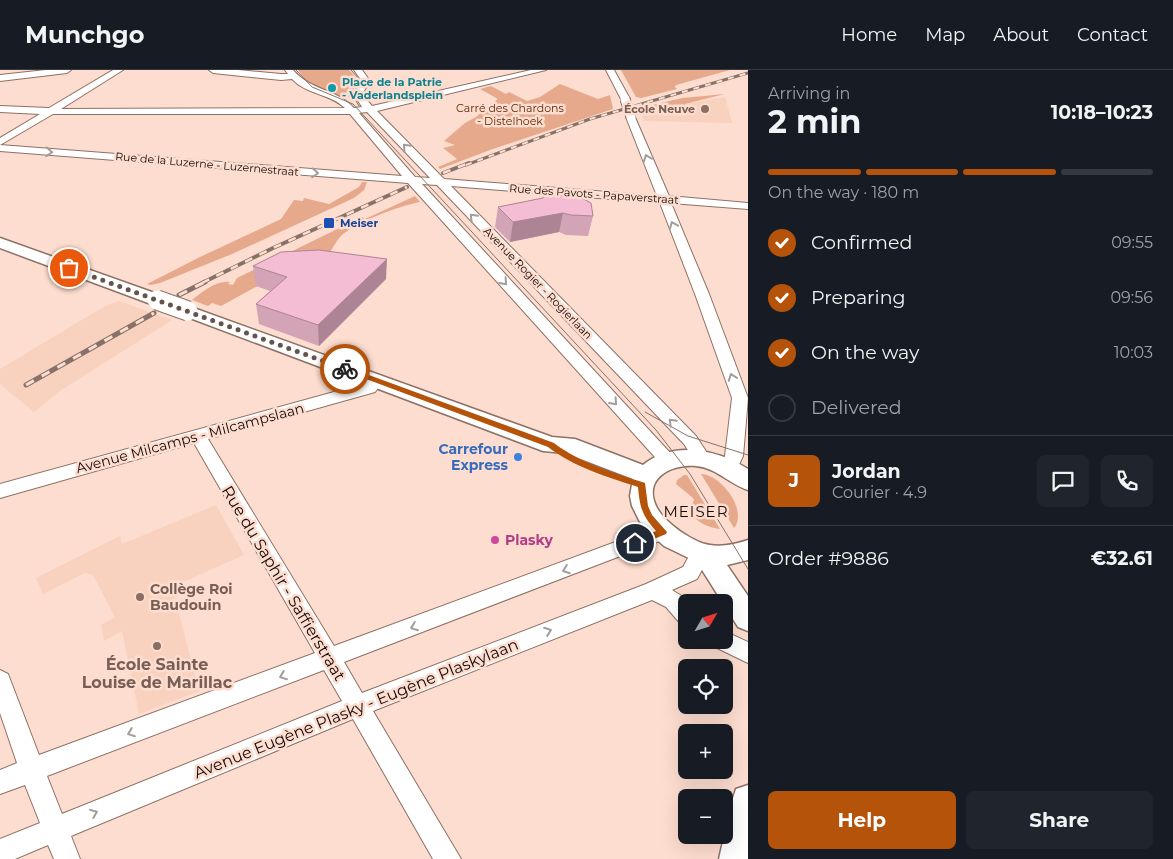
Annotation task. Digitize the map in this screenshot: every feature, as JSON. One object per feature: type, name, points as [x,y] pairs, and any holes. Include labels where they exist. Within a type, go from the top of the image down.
[{"type":"main road","points":[[0,243],[551,445],[563,454],[603,472],[645,480]]},
{"type":"main road","points":[[748,481],[729,468],[702,459],[686,457],[668,461],[650,470],[645,480],[644,506],[648,516],[663,532],[678,542],[704,554],[748,550]]},
{"type":"main road","points":[[704,554],[748,619]]},
{"type":"main road","points":[[736,859],[748,801]]},
{"type":"street","points":[[0,78],[67,70]]},
{"type":"street","points":[[0,142],[119,70]]},
{"type":"street","points":[[213,70],[281,77],[292,73],[304,87],[341,100],[350,111]]},
{"type":"street","points":[[358,70],[366,81],[358,96],[370,109]]},
{"type":"street","points":[[0,109],[50,111],[350,111],[370,109],[542,70]]},
{"type":"street","points":[[610,70],[625,99],[662,199],[702,294],[740,398],[743,426],[729,468]]},
{"type":"street","points":[[479,74],[489,82]]},
{"type":"street","name":"Avenue Rogier - Rogierlaan","points":[[370,109],[690,440],[702,459]]},
{"type":"street","name":"Avenue Rogier - Rogierlaan","points":[[350,111],[668,461]]},
{"type":"street","name":"Rue de la Luzerne - Luzernestraat","points":[[0,148],[440,182]]},
{"type":"street","name":"Rue des Pavots - Papaverstraat","points":[[440,182],[748,206]]},
{"type":"street","name":"Avenue Milcamps - Milcampslaan","points":[[0,491],[369,388],[376,380]]},
{"type":"street","name":"Rue du Saphir - Saffierstraat","points":[[198,436],[328,659],[448,859]]},
{"type":"street","points":[[0,782],[663,532]]},
{"type":"street","name":"Avenue Eugène Plasky - Eugène Plaskylaan","points":[[680,594],[690,573],[704,554]]},
{"type":"street","name":"Avenue Eugène Plasky - Eugène Plaskylaan","points":[[0,852],[356,706],[653,590],[678,599]]},
{"type":"street","points":[[733,645],[745,651]]},
{"type":"street","points":[[0,681],[67,859]]},
{"type":"shaded area","name":"École Neuve","points":[[725,97],[732,123],[644,121],[642,113],[660,110],[669,113],[684,109],[685,104]]},
{"type":"shaded area","points":[[119,301],[172,320],[60,391],[34,412],[0,384],[0,369],[105,306]]},
{"type":"shaded area","points":[[216,505],[244,555],[174,586],[179,596],[169,601],[171,604],[176,602],[199,691],[139,714],[122,631],[104,641],[101,625],[115,617],[93,575],[85,573],[43,594],[36,578],[120,536],[122,544]]},
{"type":"green space","name":"Place de la Patrie - Vaderlandsplein","points":[[298,70],[349,70],[356,78],[357,84],[351,97],[335,95],[312,86]]},
{"type":"green space","points":[[621,70],[730,70],[676,85],[677,89],[641,98],[636,97]]},
{"type":"green space","name":"Carré des Chardons - Distelhoek","points":[[560,84],[598,99],[610,95],[613,109],[490,150],[440,169],[438,167],[457,159],[443,148],[455,145],[444,141],[498,99],[480,89],[491,86],[506,94],[509,92],[527,101],[540,97]]},
{"type":"green space","points":[[725,94],[685,104],[685,109],[679,110],[642,113],[640,108],[682,98]]},
{"type":"green space","points":[[362,182],[367,182],[364,190],[354,198],[232,254],[160,283],[147,284],[281,219],[294,200],[303,201],[304,198],[329,204],[359,187]]},
{"type":"green space","points":[[415,196],[420,202],[380,215],[343,234],[320,270],[283,272],[221,306],[212,303],[208,306],[192,300],[215,285],[230,282],[228,284],[233,285],[237,278],[362,217],[365,219]]},
{"type":"green space","points":[[701,474],[717,480],[731,495],[738,513],[734,528]]},
{"type":"green space","points":[[687,475],[720,529],[702,523],[692,514],[690,510],[693,498],[676,484],[677,480]]},
{"type":"building","points":[[552,192],[564,196],[580,197],[591,203],[593,216],[563,213],[513,222],[498,207],[543,198],[546,193]]},
{"type":"building","points":[[319,250],[387,259],[318,325],[256,304],[287,277],[253,266],[281,252]]},
{"type":"tram line","points":[[296,70],[312,87],[353,104],[656,430],[690,474],[748,569]]},
{"type":"tram line","points":[[351,70],[359,79],[353,96],[359,106]]},
{"type":"tram line","points":[[645,412],[688,436],[748,455]]},
{"type":"railway","points":[[466,165],[590,119],[748,73]]},
{"type":"railway","points":[[443,173],[469,163]]},
{"type":"railway","points":[[202,283],[271,249],[407,187]]},
{"type":"railway","points":[[179,295],[205,282]]},
{"type":"railway","points":[[26,385],[154,313]]},
{"type":"way so far","points":[[69,268],[345,369]]},
{"type":"place","name":"Place de la Patrie - Vaderlandsplein","points":[[332,88]]},
{"type":"place","name":"École Neuve","points":[[705,109]]},
{"type":"place","name":"Meiser","points":[[329,223]]},
{"type":"place","name":"Carrefour Express","points":[[518,457]]},
{"type":"place","name":"Plasky","points":[[495,540]]},
{"type":"place","name":"Collège Roi Baudouin","points":[[140,597]]},
{"type":"place","name":"École Sainte Louise de Marillac","points":[[157,646]]},
{"type":"district","name":"MEISER","points":[[696,512]]},
{"type":"route","points":[[345,369],[551,445],[563,454],[603,472],[642,485],[644,506],[648,516],[663,532],[635,543]]}]
